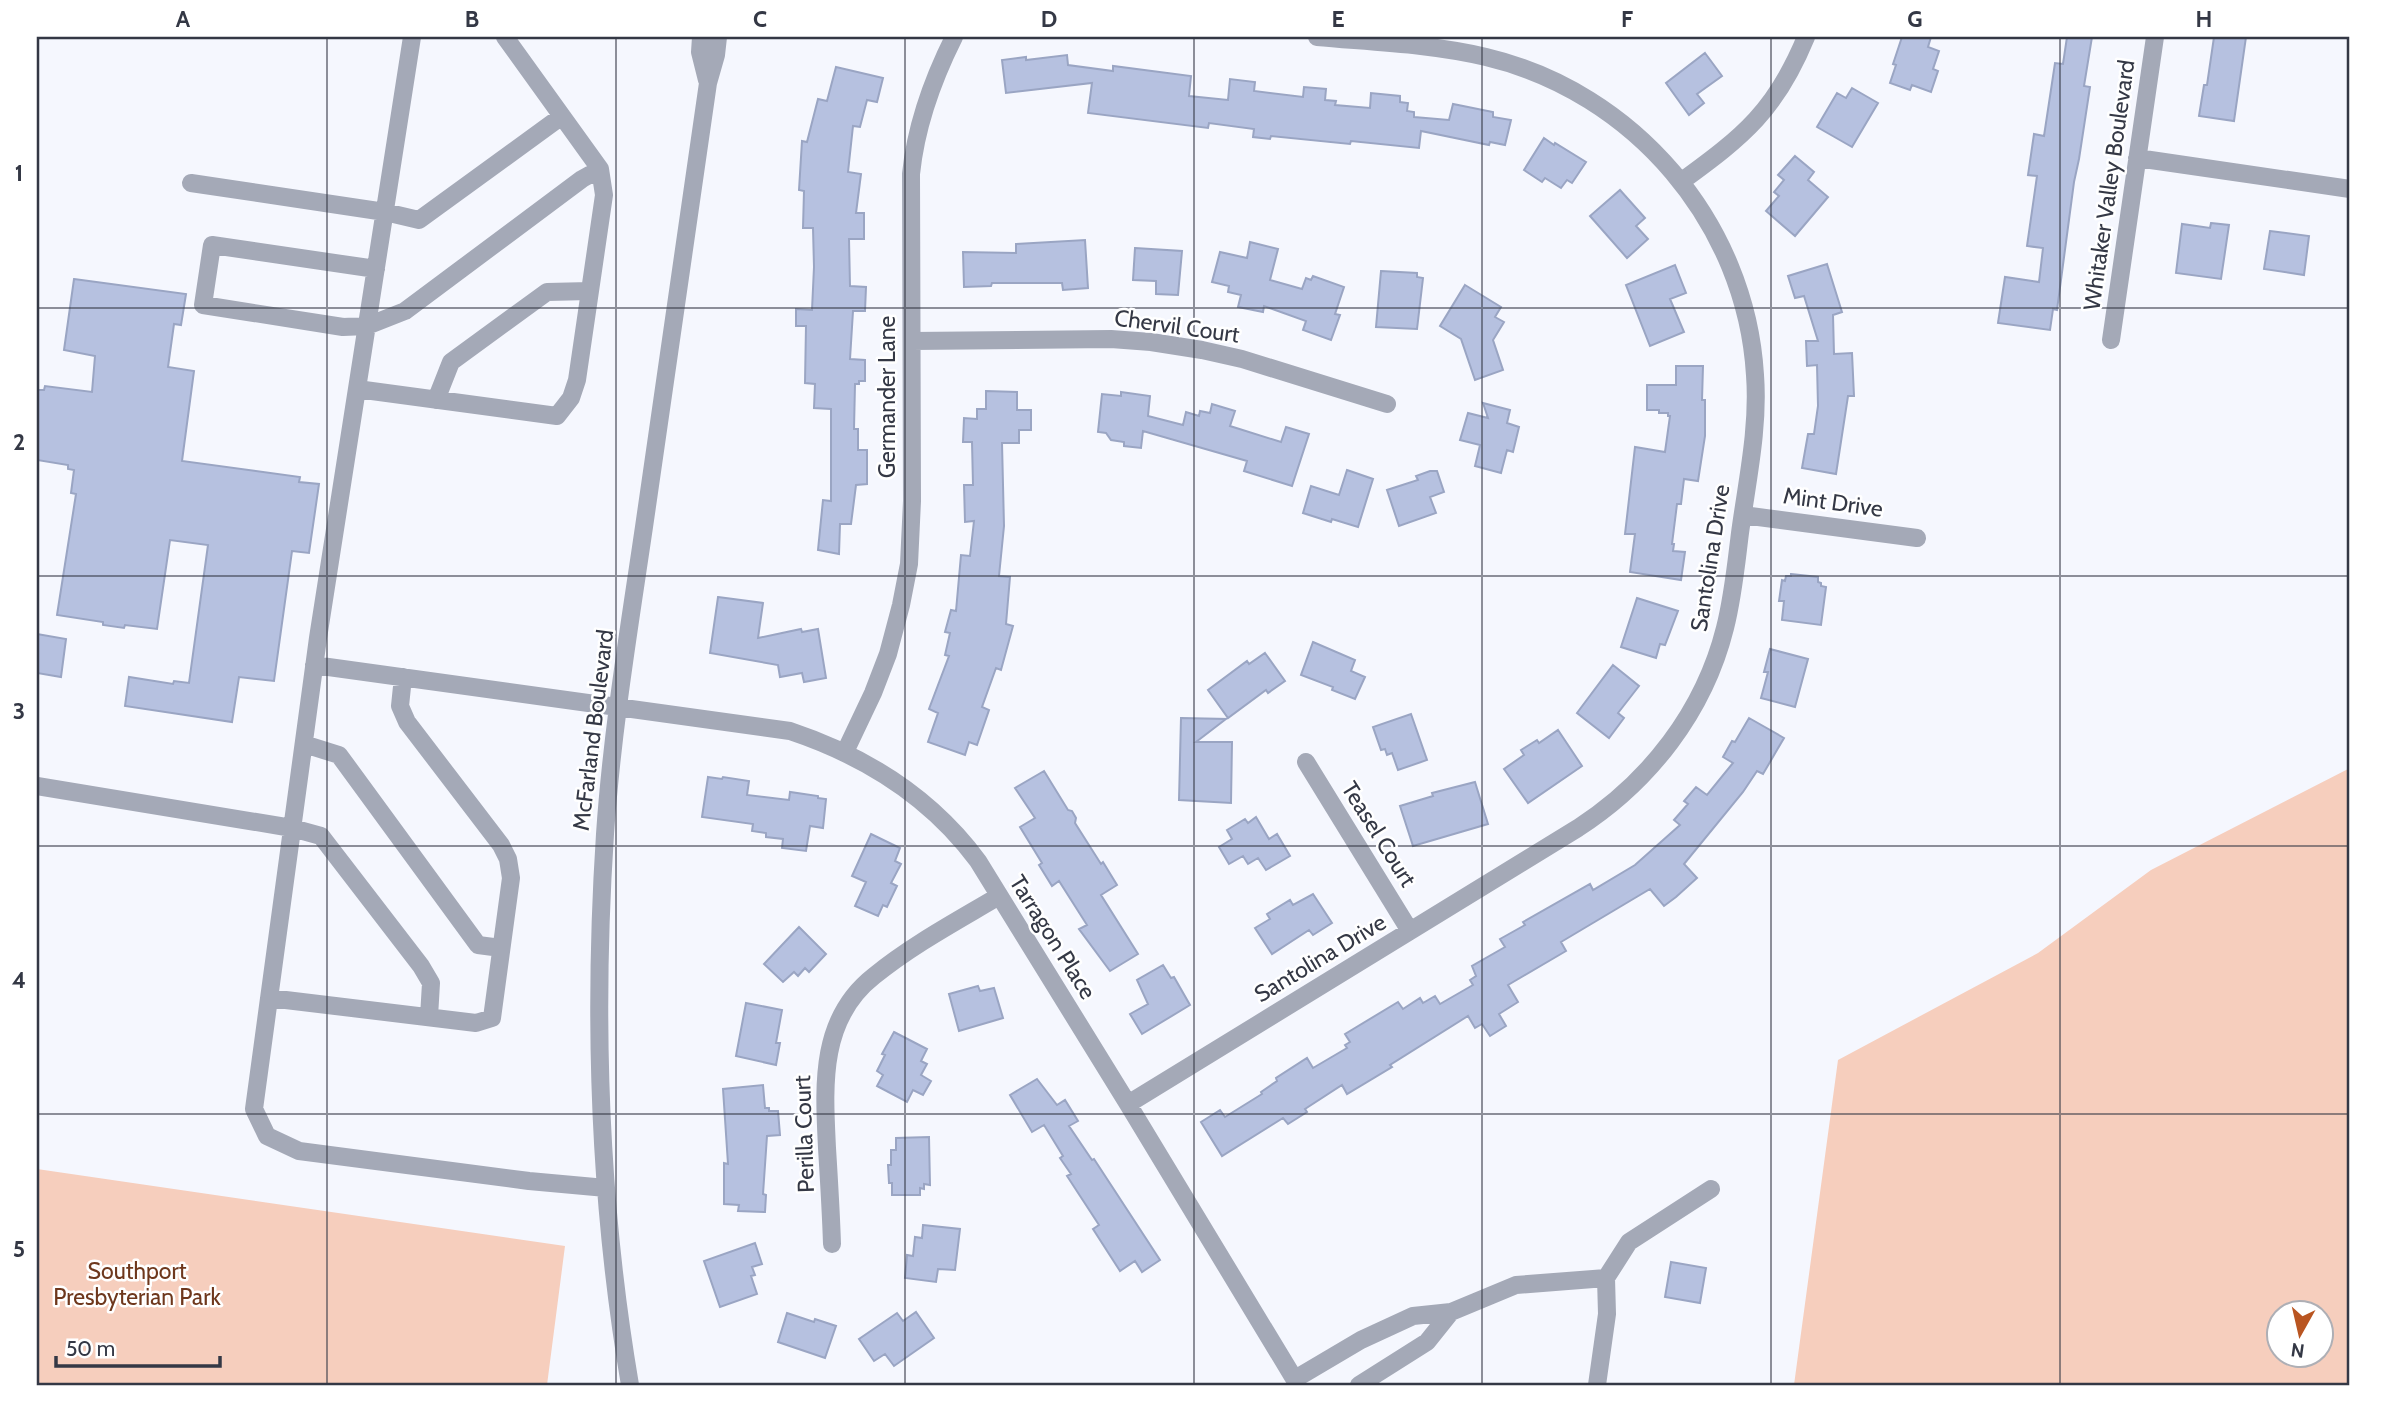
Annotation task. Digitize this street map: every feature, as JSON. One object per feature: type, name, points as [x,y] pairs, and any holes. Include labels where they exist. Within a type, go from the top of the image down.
[{"type":"street","points":[[412,37],[314,665],[254,1109],[267,1136],[299,1151],[529,1181],[606,1188]]},
{"type":"street","points":[[357,389],[557,416],[571,398],[577,380],[604,195],[600,169],[505,37]]},
{"type":"street","name":"McFarland Boulevard","points":[[701,37],[701,52],[708,83]]},
{"type":"street","name":"McFarland Boulevard","points":[[630,1385],[610,1240],[601,1110],[599,980],[605,833],[618,706],[708,83],[718,37]]},
{"type":"street","name":"Germander Lane","points":[[845,752],[888,654],[909,564],[912,501],[912,164],[925,103],[954,37]]},
{"type":"street","name":"Santolina Drive","points":[[1128,1104],[1595,817],[1634,785],[1662,754],[1696,703],[1720,646],[1732,596],[1756,405],[1751,334],[1731,265],[1713,229],[1682,181],[1639,136],[1580,94],[1534,72],[1455,43],[1318,37]]},
{"type":"street","points":[[1682,181],[1739,138],[1760,116],[1789,74],[1806,37]]},
{"type":"street","name":"Whitaker Valley Boulevard","points":[[2111,340],[2155,37]]},
{"type":"street","points":[[191,183],[385,212],[419,220],[562,116]]},
{"type":"street","points":[[2137,158],[2350,189]]},
{"type":"street","points":[[376,269],[212,245],[203,305],[343,327],[367,326],[405,311],[582,179],[600,169]]},
{"type":"street","points":[[436,400],[451,362],[547,292],[590,291]]},
{"type":"street","name":"Chervil Court","points":[[912,341],[1111,339],[1152,342],[1242,359],[1387,404]]},
{"type":"street","name":"Mint Drive","points":[[1743,515],[1916,538]]},
{"type":"street","name":"Tarragon Place","points":[[314,665],[790,731],[828,743],[870,764],[940,817],[967,846],[1297,1382]]},
{"type":"street","points":[[269,998],[476,1023],[492,1018],[511,878],[508,859],[501,845],[407,722],[400,706],[403,677]]},
{"type":"street","points":[[304,744],[339,755],[478,945],[502,948]]},
{"type":"street","name":"Teasel Court","points":[[1306,762],[1410,931]]},
{"type":"street","points":[[37,786],[292,828],[321,836],[421,966],[431,983],[429,1017]]},
{"type":"street","name":"Perilla Court","points":[[832,1244],[825,1076],[830,1045],[842,1017],[859,991],[888,964],[999,895]]},
{"type":"street","points":[[1597,1385],[1607,1314],[1606,1278],[1629,1242],[1711,1189]]},
{"type":"street","points":[[1297,1382],[1361,1340],[1413,1316],[1451,1312],[1516,1285],[1606,1278]]},
{"type":"street","points":[[1359,1385],[1427,1342],[1451,1312]]},
{"type":"green space","points":[[2350,768],[2350,1385],[1794,1385],[1838,1060],[2038,953],[2151,870]]},
{"type":"green space","name":"Southport Presbyterian Park","points":[[37,1169],[565,1246],[547,1385],[37,1385]]},
{"type":"building","points":[[1902,37],[1931,37],[1928,47],[1939,51],[1933,69],[1938,71],[1931,92],[1912,85],[1910,90],[1890,83]]},
{"type":"building","points":[[2067,37],[2092,37],[2084,86],[2090,87],[2057,310],[2053,309],[2050,330],[1998,323],[2005,277],[2039,282],[2043,248],[2027,246],[2037,176],[2028,175],[2034,134],[2044,136],[2055,63],[2063,64]]},
{"type":"building","points":[[2214,37],[2246,37],[2234,121],[2199,116]]},
{"type":"building","points":[[1705,53],[1722,76],[1697,94],[1704,103],[1689,115],[1666,83]]},
{"type":"building","points":[[1067,55],[1068,65],[1113,71],[1113,66],[1191,76],[1189,96],[1228,100],[1230,79],[1255,82],[1254,91],[1303,97],[1304,87],[1326,89],[1325,100],[1336,101],[1335,105],[1370,108],[1371,93],[1400,96],[1400,102],[1408,103],[1407,111],[1414,112],[1414,117],[1449,120],[1453,104],[1493,112],[1493,117],[1511,120],[1505,145],[1490,142],[1489,145],[1421,131],[1419,148],[1271,136],[1270,139],[1253,137],[1254,129],[1209,123],[1208,128],[1088,113],[1092,83],[1006,93],[1002,60]]},
{"type":"building","points":[[836,67],[883,78],[877,102],[867,100],[860,127],[853,126],[848,172],[861,174],[856,213],[864,213],[864,239],[849,239],[850,286],[866,287],[865,311],[853,311],[850,359],[865,360],[865,381],[855,384],[854,429],[858,429],[858,450],[867,450],[867,484],[856,485],[851,524],[840,524],[839,554],[818,550],[823,500],[831,501],[831,409],[814,408],[815,384],[805,383],[806,326],[796,326],[796,309],[812,310],[814,267],[813,228],[803,228],[804,191],[799,190],[802,141],[807,142],[818,99],[827,101]]},
{"type":"building","points":[[1852,88],[1878,103],[1852,147],[1817,127],[1837,93],[1846,98]]},
{"type":"building","points":[[1544,138],[1586,162],[1572,183],[1567,180],[1561,188],[1545,178],[1542,182],[1524,170]]},
{"type":"building","points":[[1795,156],[1814,172],[1808,180],[1828,197],[1795,236],[1766,211],[1779,196],[1774,192],[1784,180],[1778,175]]},
{"type":"building","points":[[1620,190],[1645,218],[1636,226],[1648,239],[1627,258],[1590,216]]},
{"type":"building","points":[[2211,223],[2229,225],[2221,279],[2176,273],[2182,224],[2210,228]]},
{"type":"building","points":[[2270,231],[2309,236],[2304,275],[2264,269]]},
{"type":"building","points":[[1085,240],[1088,288],[1063,290],[1062,283],[992,283],[991,286],[964,287],[963,252],[1016,253],[1016,244]]},
{"type":"building","points":[[1250,242],[1278,249],[1270,280],[1302,289],[1306,278],[1311,280],[1313,276],[1344,287],[1335,314],[1340,315],[1331,340],[1303,330],[1306,321],[1264,306],[1263,312],[1238,307],[1241,295],[1228,292],[1229,286],[1212,282],[1220,252],[1247,258]]},
{"type":"building","points":[[1135,248],[1182,251],[1178,295],[1156,294],[1156,281],[1133,280]]},
{"type":"building","points":[[1827,264],[1842,312],[1833,315],[1834,354],[1852,353],[1854,396],[1848,396],[1836,474],[1802,468],[1808,434],[1814,434],[1818,406],[1817,365],[1807,366],[1806,341],[1818,341],[1804,296],[1795,298],[1788,276]]},
{"type":"building","points":[[1675,265],[1686,293],[1670,299],[1684,332],[1650,346],[1626,285]]},
{"type":"building","points":[[1381,271],[1417,273],[1417,277],[1423,278],[1417,329],[1376,327]]},
{"type":"building","points":[[74,279],[186,294],[181,325],[174,324],[168,367],[194,371],[182,461],[300,477],[299,482],[319,484],[309,553],[292,551],[274,681],[239,677],[232,722],[125,706],[129,677],[173,684],[174,681],[189,683],[208,545],[170,540],[157,629],[125,625],[124,628],[57,615],[76,494],[71,493],[74,470],[68,469],[68,465],[37,460],[37,390],[44,390],[45,386],[92,392],[95,356],[64,350]]},
{"type":"building","points":[[1465,285],[1501,307],[1495,317],[1504,322],[1493,340],[1503,370],[1475,380],[1461,339],[1440,326]]},
{"type":"building","points":[[1676,366],[1703,366],[1702,400],[1705,400],[1705,436],[1698,481],[1684,479],[1681,504],[1677,504],[1672,544],[1673,551],[1685,552],[1681,580],[1630,572],[1635,534],[1625,534],[1635,447],[1665,452],[1670,416],[1668,413],[1659,413],[1659,410],[1647,410],[1647,385],[1676,385]]},
{"type":"building","points":[[986,391],[1017,392],[1017,410],[1031,410],[1031,430],[1019,430],[1019,443],[1002,443],[1004,526],[999,576],[1010,577],[1006,624],[1013,626],[1001,670],[996,668],[982,707],[989,710],[977,745],[969,742],[965,755],[928,742],[938,713],[929,709],[949,656],[945,655],[950,633],[945,632],[951,610],[956,611],[961,555],[970,556],[974,521],[965,522],[964,485],[973,485],[972,442],[963,442],[964,418],[977,419],[977,409],[986,409]]},
{"type":"building","points":[[1121,392],[1150,396],[1148,416],[1183,425],[1186,412],[1199,416],[1200,411],[1210,413],[1212,404],[1235,411],[1230,426],[1281,442],[1286,427],[1309,434],[1292,486],[1244,471],[1247,461],[1143,431],[1141,448],[1124,446],[1124,442],[1111,440],[1106,433],[1098,432],[1102,394],[1121,396]]},
{"type":"building","points":[[1483,403],[1510,410],[1507,423],[1519,427],[1513,452],[1507,450],[1501,473],[1475,466],[1480,445],[1460,440],[1468,413],[1488,418]]},
{"type":"building","points":[[1347,470],[1373,479],[1358,527],[1303,513],[1311,486],[1339,495]]},
{"type":"building","points":[[1437,471],[1444,492],[1430,497],[1436,513],[1399,526],[1387,490],[1418,480],[1416,476]]},
{"type":"building","points":[[1791,574],[1818,577],[1821,586],[1826,587],[1821,625],[1782,620],[1784,601],[1779,601],[1782,580],[1785,581],[1786,576]]},
{"type":"building","points":[[718,597],[763,603],[758,638],[801,629],[802,632],[818,629],[826,678],[804,682],[802,673],[780,677],[778,665],[710,653]]},
{"type":"building","points":[[1637,598],[1678,611],[1665,645],[1660,644],[1656,658],[1621,647]]},
{"type":"building","points":[[37,634],[66,639],[61,677],[37,673]]},
{"type":"building","points":[[1313,642],[1355,660],[1351,671],[1365,677],[1355,699],[1301,675]]},
{"type":"building","points":[[1770,649],[1808,659],[1795,707],[1761,698],[1768,672],[1764,672]]},
{"type":"building","points":[[1265,653],[1285,681],[1268,693],[1266,690],[1228,718],[1208,690],[1247,661],[1249,664]]},
{"type":"building","points":[[1613,665],[1639,686],[1618,713],[1624,718],[1609,738],[1577,713]]},
{"type":"building","points":[[1411,714],[1427,760],[1398,770],[1392,753],[1387,755],[1385,749],[1381,750],[1373,727]]},
{"type":"building","points":[[1181,718],[1226,719],[1196,742],[1232,742],[1231,803],[1179,800]]},
{"type":"building","points":[[1749,718],[1784,738],[1763,774],[1757,771],[1684,864],[1697,878],[1676,897],[1664,906],[1650,889],[1561,942],[1566,951],[1508,985],[1518,1002],[1499,1014],[1506,1026],[1490,1036],[1482,1024],[1475,1028],[1468,1016],[1347,1094],[1342,1085],[1305,1109],[1307,1112],[1288,1124],[1283,1118],[1222,1156],[1201,1122],[1220,1110],[1225,1117],[1262,1094],[1261,1092],[1277,1081],[1276,1078],[1307,1058],[1313,1068],[1347,1048],[1345,1045],[1350,1042],[1345,1034],[1398,1002],[1403,1009],[1420,998],[1423,1003],[1435,996],[1440,1004],[1473,985],[1470,980],[1476,976],[1472,966],[1505,947],[1500,939],[1525,925],[1523,922],[1590,884],[1593,890],[1635,865],[1680,825],[1674,820],[1688,804],[1684,801],[1696,787],[1707,795],[1733,763],[1723,757]]},
{"type":"building","points":[[1558,730],[1582,766],[1528,803],[1504,769],[1524,755],[1521,750],[1537,740],[1539,743]]},
{"type":"building","points":[[1044,771],[1068,810],[1072,811],[1076,818],[1075,823],[1101,864],[1103,862],[1117,885],[1101,895],[1138,954],[1110,971],[1079,929],[1087,925],[1059,881],[1052,886],[1039,865],[1042,863],[1020,827],[1035,818],[1015,788]]},
{"type":"building","points":[[708,777],[749,781],[747,795],[789,800],[790,792],[826,799],[823,828],[810,826],[806,851],[782,848],[783,839],[766,837],[766,833],[752,831],[753,824],[702,817]]},
{"type":"building","points":[[1475,782],[1488,824],[1413,846],[1400,806],[1433,796],[1432,793]]},
{"type":"building","points":[[1256,817],[1269,839],[1277,834],[1290,856],[1266,870],[1258,858],[1248,864],[1243,856],[1229,864],[1219,847],[1232,839],[1227,830],[1245,819],[1248,823]]},
{"type":"building","points":[[871,834],[900,848],[895,861],[901,864],[891,883],[897,886],[887,907],[883,905],[878,916],[855,906],[866,882],[852,876]]},
{"type":"building","points":[[1313,894],[1332,923],[1313,935],[1309,930],[1272,954],[1255,928],[1270,919],[1267,914],[1290,900],[1293,905]]},
{"type":"building","points":[[799,927],[826,954],[809,972],[805,968],[798,976],[794,972],[783,982],[764,964]]},
{"type":"building","points":[[1163,965],[1171,978],[1174,977],[1190,1005],[1142,1034],[1130,1014],[1148,1004],[1137,980]]},
{"type":"building","points":[[978,986],[980,991],[994,988],[1003,1018],[959,1031],[949,994]]},
{"type":"building","points":[[746,1003],[782,1010],[776,1043],[780,1043],[776,1065],[736,1056]]},
{"type":"building","points":[[894,1032],[927,1049],[921,1061],[927,1064],[921,1075],[931,1081],[923,1095],[913,1090],[907,1102],[877,1086],[883,1075],[877,1071],[885,1055],[882,1054]]},
{"type":"building","points":[[1037,1079],[1057,1105],[1065,1100],[1078,1121],[1069,1126],[1092,1160],[1094,1159],[1160,1260],[1142,1272],[1135,1261],[1120,1271],[1093,1229],[1099,1225],[1067,1176],[1071,1174],[1060,1158],[1063,1156],[1044,1125],[1032,1132],[1010,1095]]},
{"type":"building","points":[[763,1085],[765,1108],[778,1111],[780,1135],[767,1136],[763,1194],[766,1195],[765,1212],[738,1211],[739,1205],[724,1204],[724,1163],[728,1164],[723,1089]]},
{"type":"building","points":[[929,1137],[930,1185],[924,1184],[924,1189],[920,1188],[920,1195],[892,1195],[888,1165],[891,1165],[891,1150],[896,1150],[896,1138]]},
{"type":"building","points":[[923,1225],[960,1229],[955,1270],[938,1269],[936,1282],[905,1278],[907,1255],[913,1256],[915,1237],[922,1238]]},
{"type":"building","points":[[755,1243],[762,1264],[752,1267],[755,1275],[751,1276],[757,1294],[720,1307],[704,1261]]},
{"type":"building","points":[[1671,1262],[1706,1268],[1700,1303],[1665,1297]]},
{"type":"building","points":[[916,1312],[934,1338],[894,1366],[885,1354],[874,1361],[859,1339],[897,1313],[903,1321]]},
{"type":"building","points":[[787,1313],[836,1326],[825,1358],[778,1342]]}]
